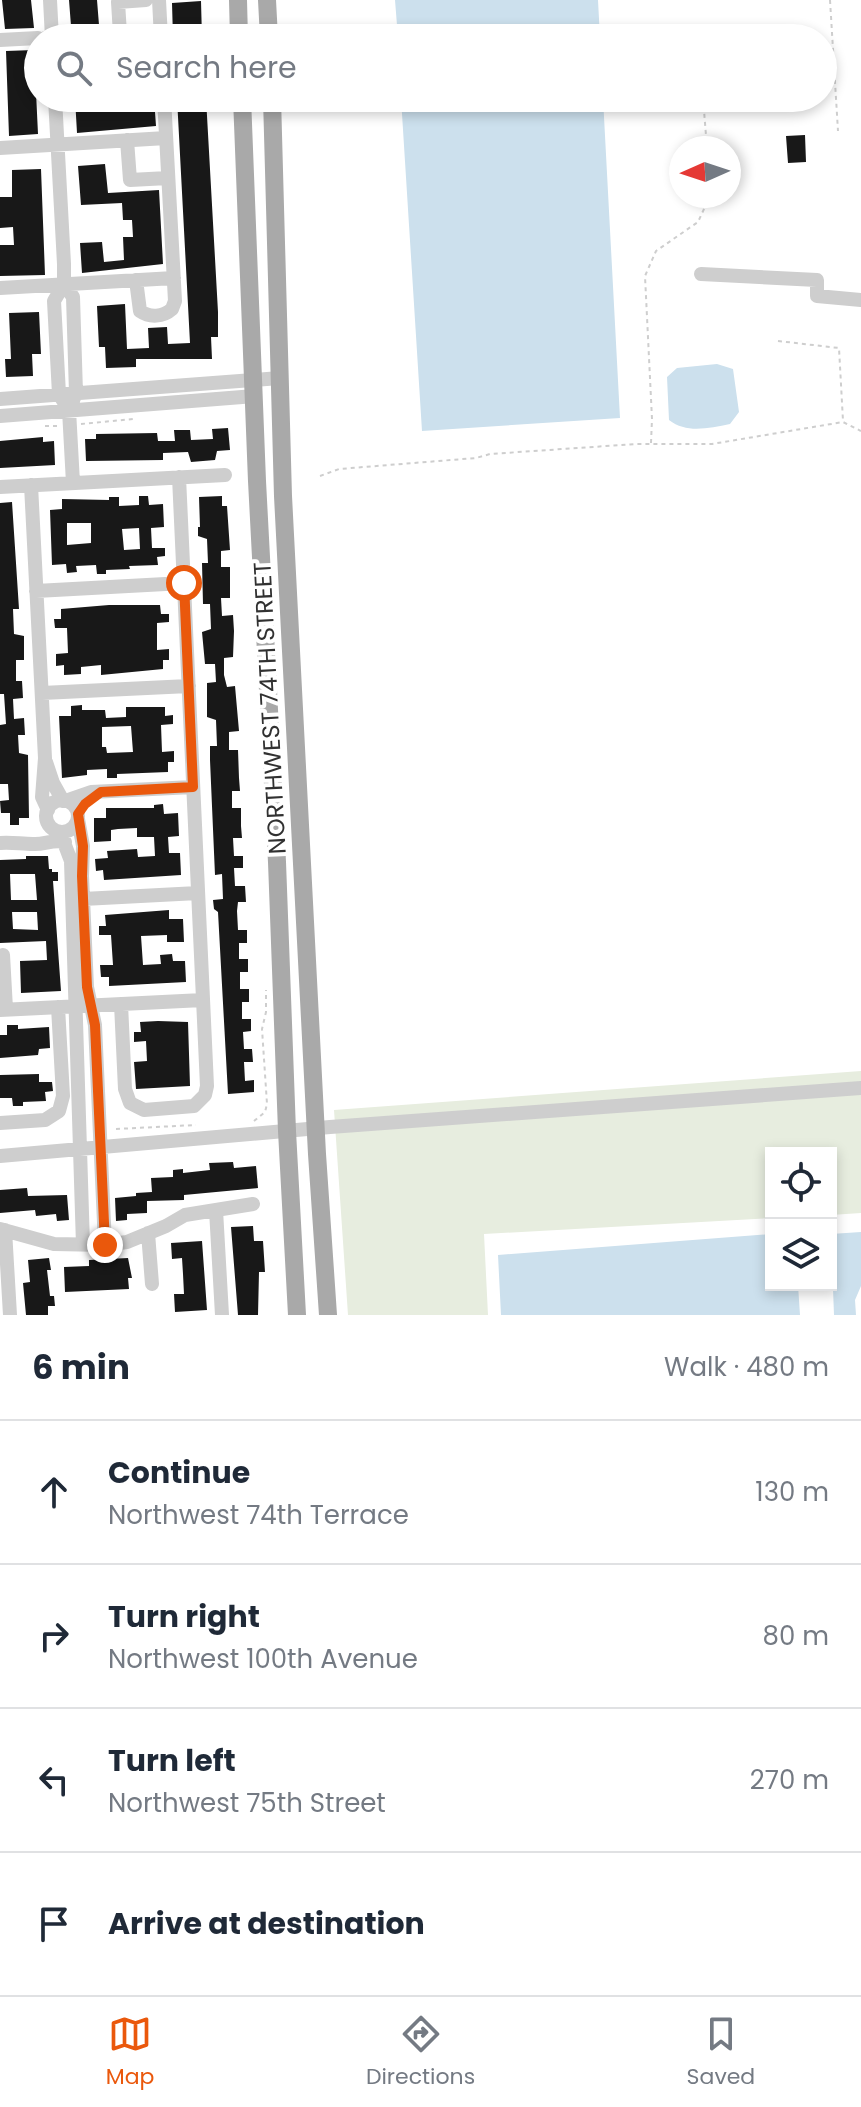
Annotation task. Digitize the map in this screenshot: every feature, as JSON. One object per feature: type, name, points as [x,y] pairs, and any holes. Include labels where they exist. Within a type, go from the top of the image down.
[{"type":"main road","points":[[238,0],[239,24]]},
{"type":"main road","points":[[267,0],[268,24]]},
{"type":"main road","name":"NORTHWEST 74TH STREET","points":[[243,112],[297,1315]]},
{"type":"main road","name":"NORTHWEST 74TH STREET","points":[[272,112],[283,496],[328,1315]]},
{"type":"street","points":[[50,0],[51,24]]},
{"type":"street","points":[[119,24],[118,2],[146,0]]},
{"type":"street","points":[[159,0],[160,24]]},
{"type":"street","points":[[0,40],[24,39]]},
{"type":"street","points":[[56,112],[64,284],[73,297],[76,393],[70,418],[73,483]]},
{"type":"street","points":[[136,280],[140,311],[150,316],[160,316],[172,309],[175,301],[165,112]]},
{"type":"street","points":[[0,148],[166,138]]},
{"type":"street","points":[[127,140],[130,180],[168,178]]},
{"type":"street","points":[[701,274],[817,280],[817,296],[861,300]]},
{"type":"street","points":[[0,288],[174,278]]},
{"type":"street","points":[[64,284],[54,301],[54,314],[59,394],[70,418]]},
{"type":"street","points":[[54,314],[63,309],[73,312]]},
{"type":"street","points":[[0,416],[70,418],[254,387],[280,378]]},
{"type":"street","points":[[0,399],[76,393],[254,387]]},
{"type":"street","points":[[0,487],[225,475]]},
{"type":"street","points":[[121,1004],[127,1097],[130,1103],[144,1110],[194,1106],[205,1095],[207,1086],[179,477]]},
{"type":"street","points":[[31,485],[45,758],[42,797],[51,828],[63,837],[71,861],[84,1006],[95,1041],[105,1245]]},
{"type":"street","points":[[36,591],[184,583]]},
{"type":"street","points":[[42,693],[189,686]]},
{"type":"street","points":[[45,758],[53,783],[64,801],[73,805],[78,816],[83,846],[87,987],[76,1042],[83,1245]]},
{"type":"street","points":[[21,841],[40,830],[54,802],[91,792],[193,787]]},
{"type":"street","points":[[0,843],[21,841],[34,844],[63,837],[70,831],[85,804],[101,792]]},
{"type":"street","points":[[83,899],[198,893]]},
{"type":"street","points":[[3,955],[3,1010],[203,1000]]},
{"type":"street","points":[[0,1123],[45,1120],[59,1111],[63,1096],[58,1007]]},
{"type":"street","points":[[76,1042],[95,1041]]},
{"type":"street","points":[[0,1156],[316,1128],[861,1088]]},
{"type":"street","points":[[10,1315],[3,1230],[54,1244],[105,1245],[127,1242],[185,1215],[253,1204]]},
{"type":"street","points":[[216,1210],[222,1315]]},
{"type":"street","points":[[148,1233],[152,1284]]},
{"type":"path","points":[[830,0],[831,24]]},
{"type":"path","points":[[704,112],[706,136]]},
{"type":"path","points":[[837,112],[838,131]]},
{"type":"path","points":[[651,444],[645,276],[656,251],[698,222],[704,208]]},
{"type":"path","points":[[778,341],[839,348],[843,422]]},
{"type":"path","points":[[44,426],[70,418],[146,417]]},
{"type":"path","points":[[320,476],[339,469],[476,458],[490,454],[651,444],[712,444],[843,422],[861,431]]},
{"type":"path","points":[[253,1121],[266,1111],[262,1029],[266,988]]},
{"type":"path","points":[[116,1129],[196,1125]]},
{"type":"shaded area","points":[[861,1071],[861,1213],[837,1215],[837,1147],[765,1147],[765,1218],[484,1234],[488,1315],[348,1315],[334,1110]]},
{"type":"water","points":[[395,0],[598,0],[599,24],[397,24]]},
{"type":"water","points":[[402,112],[604,112],[620,418],[422,431]]},
{"type":"water","points":[[717,364],[733,369],[739,412],[730,424],[691,428],[669,420],[667,377],[677,368]]},
{"type":"water","points":[[861,1232],[861,1286],[855,1300],[856,1315],[834,1315],[837,1234]]},
{"type":"water","points":[[765,1234],[765,1291],[798,1291],[800,1315],[501,1315],[498,1255]]},
{"type":"building","points":[[2,0],[31,0],[34,24],[24,24],[24,28],[5,29]]},
{"type":"building","points":[[69,0],[97,0],[99,24],[71,24]]},
{"type":"building","points":[[201,1],[202,24],[173,24],[172,3]]},
{"type":"building","points":[[24,50],[24,112],[37,112],[38,134],[9,136],[6,51]]},
{"type":"building","points":[[76,112],[155,112],[156,126],[77,133]]},
{"type":"building","points":[[178,112],[207,112],[218,312],[218,337],[211,337],[212,359],[136,359],[136,367],[106,368],[105,347],[99,347],[97,306],[125,304],[127,349],[149,348],[148,328],[167,327],[168,344],[190,343]]},
{"type":"building","points":[[805,135],[806,162],[788,163],[786,136]]},
{"type":"building","points":[[105,164],[108,193],[159,190],[163,264],[82,273],[80,243],[102,242],[104,262],[124,260],[123,237],[133,237],[132,220],[123,220],[122,203],[81,205],[78,166]]},
{"type":"building","points":[[41,169],[45,275],[0,276],[0,245],[14,245],[13,227],[0,228],[0,197],[12,197],[12,170]]},
{"type":"building","points":[[39,312],[41,354],[32,354],[33,376],[6,377],[5,359],[11,359],[9,313]]},
{"type":"building","points":[[228,428],[230,450],[217,451],[215,460],[191,462],[188,452],[163,453],[163,460],[86,461],[85,439],[96,439],[96,434],[157,433],[158,441],[175,441],[174,430],[190,430],[191,440],[213,439],[212,429]]},
{"type":"building","points":[[43,437],[43,442],[54,441],[55,465],[0,468],[0,441]]},
{"type":"building","points":[[139,496],[148,496],[149,505],[163,504],[164,527],[151,528],[152,548],[165,548],[165,556],[157,557],[158,565],[129,566],[130,569],[106,570],[106,574],[97,574],[96,565],[76,566],[77,572],[67,573],[66,564],[52,565],[50,510],[62,509],[62,499],[109,500],[109,497],[119,497],[119,506],[139,505]],"holes":[[[67,523],[91,523],[91,543],[67,545]],[[139,528],[140,549],[124,550],[122,529]]]},
{"type":"building","points":[[222,496],[222,506],[227,506],[230,550],[221,551],[221,567],[230,567],[230,598],[221,598],[222,616],[233,615],[234,631],[233,657],[224,658],[224,675],[227,687],[235,686],[239,731],[229,732],[229,750],[238,750],[240,791],[232,791],[232,808],[241,808],[242,838],[233,838],[234,856],[243,856],[243,868],[234,868],[235,886],[245,886],[246,902],[238,902],[237,911],[238,930],[247,930],[247,943],[239,943],[239,959],[248,959],[248,972],[240,972],[240,989],[249,989],[249,1002],[242,1002],[242,1019],[251,1019],[251,1031],[243,1032],[244,1049],[252,1049],[253,1062],[244,1062],[245,1081],[254,1080],[254,1092],[228,1094],[218,912],[214,909],[213,900],[223,899],[222,874],[215,875],[210,760],[210,746],[217,746],[216,720],[207,717],[207,683],[216,682],[215,664],[205,664],[202,632],[211,629],[210,604],[203,604],[202,563],[208,563],[207,539],[198,536],[199,497]]},
{"type":"building","points":[[12,502],[19,609],[13,609],[14,634],[24,636],[24,660],[16,660],[16,681],[22,681],[23,698],[13,699],[14,719],[24,718],[25,735],[18,735],[19,753],[28,755],[29,818],[19,818],[19,825],[10,825],[10,813],[1,813],[0,801],[9,800],[8,784],[0,784],[0,725],[6,724],[4,694],[0,694],[0,503]]},
{"type":"building","points":[[160,605],[161,614],[169,614],[169,622],[157,623],[157,650],[169,649],[169,660],[163,660],[163,669],[101,675],[101,665],[81,667],[81,674],[64,675],[64,665],[56,666],[56,654],[68,653],[67,628],[55,628],[54,619],[61,619],[61,609]]},
{"type":"building","points":[[82,705],[82,710],[105,710],[106,718],[126,717],[126,707],[165,707],[165,716],[173,715],[173,724],[161,725],[162,752],[174,751],[174,762],[168,762],[168,772],[117,774],[117,778],[107,778],[107,769],[87,770],[87,775],[62,778],[59,716],[71,716],[71,706]],"holes":[[[131,726],[133,752],[107,753],[106,747],[102,747],[102,727]]]},
{"type":"building","points":[[163,804],[164,814],[178,813],[179,836],[168,837],[169,853],[180,853],[181,875],[104,880],[103,870],[96,871],[95,859],[108,858],[107,851],[137,849],[138,857],[155,856],[154,837],[137,837],[137,828],[118,829],[111,830],[111,841],[94,842],[94,818],[106,818],[106,808],[154,808],[154,805]]},
{"type":"building","points":[[26,856],[48,856],[49,869],[58,872],[58,881],[53,881],[61,991],[21,993],[20,961],[47,960],[46,941],[0,943],[0,860],[26,859]],"holes":[[[10,874],[35,874],[37,900],[11,900]],[[12,912],[37,912],[38,930],[13,929]]]},
{"type":"building","points":[[169,910],[169,919],[183,919],[184,942],[167,942],[167,935],[141,936],[143,965],[161,964],[160,955],[172,954],[173,961],[185,961],[186,982],[109,986],[109,977],[101,977],[100,965],[113,965],[111,935],[99,935],[99,926],[106,926],[105,915]]},
{"type":"building","points":[[140,1022],[188,1022],[190,1086],[136,1089],[134,1062],[147,1061],[146,1041],[134,1042],[134,1032],[141,1032]]},
{"type":"building","points":[[7,1025],[18,1025],[18,1029],[49,1027],[50,1048],[39,1049],[38,1055],[0,1058],[0,1035],[7,1035]]},
{"type":"building","points":[[39,1074],[39,1082],[52,1082],[53,1091],[45,1092],[46,1101],[23,1102],[23,1106],[13,1106],[12,1098],[0,1098],[0,1075]]},
{"type":"building","points":[[233,1162],[234,1168],[256,1166],[258,1188],[184,1195],[184,1200],[147,1201],[147,1213],[127,1214],[127,1220],[116,1221],[115,1198],[152,1192],[151,1178],[173,1177],[173,1170],[183,1169],[183,1173],[210,1170],[209,1163]]},
{"type":"building","points":[[27,1188],[28,1196],[67,1195],[69,1220],[57,1221],[56,1214],[36,1216],[35,1210],[0,1213],[0,1190]]},
{"type":"building","points":[[253,1226],[254,1241],[263,1241],[265,1272],[259,1272],[258,1315],[238,1315],[231,1227]]},
{"type":"building","points":[[202,1241],[207,1310],[175,1312],[174,1294],[184,1294],[183,1274],[182,1258],[172,1259],[171,1243]]},
{"type":"building","points":[[49,1258],[50,1296],[54,1296],[55,1306],[48,1306],[48,1315],[26,1315],[23,1283],[30,1282],[28,1260]]},
{"type":"building","points":[[128,1258],[132,1278],[128,1278],[129,1289],[65,1292],[64,1267],[89,1266],[89,1260]]},
{"type":"route","points":[[105,1245],[95,1025],[87,987],[83,846],[78,814],[101,792],[193,787],[184,583]]}]
